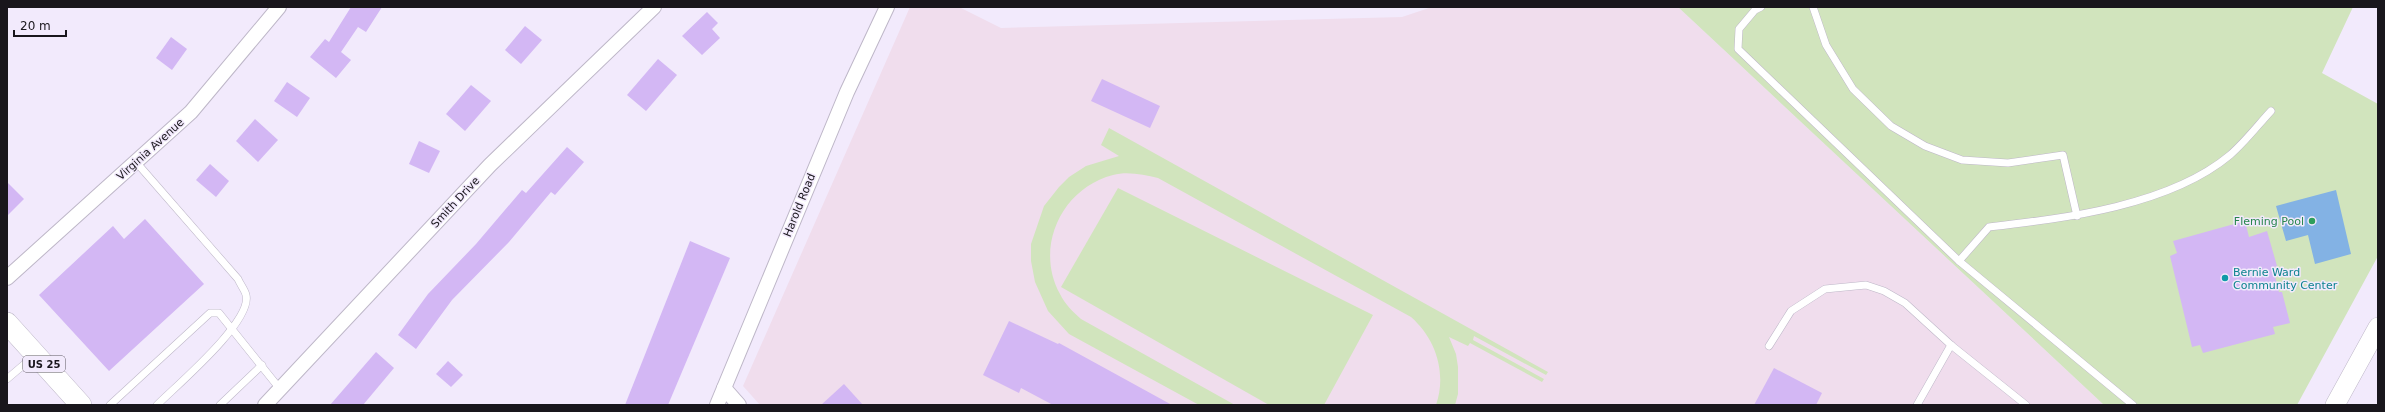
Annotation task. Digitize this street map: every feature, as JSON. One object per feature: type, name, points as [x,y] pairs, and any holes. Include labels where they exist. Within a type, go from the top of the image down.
[{"type":"main road","name":"US 25","points":[[7,323],[81,405]]},
{"type":"main road","points":[[2335,405],[2376,333]]},
{"type":"street","name":"Virginia Avenue","points":[[7,278],[190,112],[279,7]]},
{"type":"street","name":"Smith Drive","points":[[265,405],[490,165],[654,7]]},
{"type":"street","name":"Harold Road","points":[[717,405],[846,92],[887,7]]},
{"type":"street","points":[[724,388],[739,405]]},
{"type":"lane","points":[[1761,7],[1755,10],[1739,29],[1738,49],[1959,261],[2133,405]]},
{"type":"lane","points":[[1813,7],[1826,45],[1853,89],[1891,126],[1925,146],[1962,160],[2008,163],[2064,155],[2077,216]]},
{"type":"lane","points":[[1959,261],[1989,227],[2077,216],[2158,194],[2195,177],[2230,155],[2271,110]]},
{"type":"lane","points":[[136,162],[238,279],[246,296],[245,309],[233,330],[157,405]]},
{"type":"lane","points":[[1770,346],[1791,311],[1825,290],[1866,285],[1884,291],[1905,303],[1951,346],[2026,405]]},
{"type":"lane","points":[[110,405],[210,312],[219,313],[280,389]]},
{"type":"lane","points":[[1917,405],[1951,346]]},
{"type":"lane","points":[[7,379],[35,354]]},
{"type":"lane","points":[[220,405],[262,365]]},
{"type":"shaded area","points":[[910,7],[959,7],[1001,28],[1402,17],[1432,7],[1678,7],[2104,405],[760,405],[743,386]]},
{"type":"green space","points":[[1678,7],[2353,7],[2322,73],[2378,104],[2378,256],[2297,405],[2104,405]]},
{"type":"green space","points":[[1109,128],[1548,372],[1546,375],[1474,336],[1473,340],[1544,379],[1542,382],[1470,343],[1468,346],[1449,337],[1456,354],[1458,367],[1458,394],[1455,405],[1436,405],[1440,381],[1440,369],[1437,357],[1427,336],[1411,317],[1158,178],[1130,173],[1113,175],[1095,182],[1080,192],[1067,206],[1058,222],[1052,239],[1050,257],[1053,276],[1060,294],[1069,308],[1081,319],[1235,405],[1199,405],[1069,334],[1048,311],[1035,282],[1031,261],[1031,244],[1044,206],[1069,177],[1086,166],[1119,156],[1101,145]]},
{"type":"green space","points":[[1118,188],[1373,315],[1324,405],[1269,405],[1061,287]]},
{"type":"water","name":"Fleming Pool","points":[[2336,190],[2351,254],[2315,264],[2308,235],[2286,241],[2276,206]]},
{"type":"building","points":[[351,7],[382,7],[366,32],[358,27],[341,52],[351,60],[336,78],[310,57],[325,39],[329,42]]},
{"type":"building","points":[[707,12],[718,23],[712,29],[720,38],[702,55],[682,36]]},
{"type":"building","points":[[525,26],[542,40],[521,64],[505,50]]},
{"type":"building","points":[[171,37],[187,49],[172,70],[156,58]]},
{"type":"building","points":[[658,59],[677,75],[646,111],[627,95]]},
{"type":"building","points":[[1102,79],[1160,106],[1150,128],[1091,101]]},
{"type":"building","points":[[287,82],[310,98],[297,117],[274,101]]},
{"type":"building","points":[[471,85],[491,101],[465,131],[446,114]]},
{"type":"building","points":[[255,119],[278,140],[258,162],[236,141]]},
{"type":"building","points":[[419,141],[440,151],[429,173],[409,164]]},
{"type":"building","points":[[567,147],[584,162],[555,195],[551,192],[509,242],[452,300],[416,349],[398,335],[428,294],[476,244],[522,190],[526,193]]},
{"type":"building","points":[[210,164],[229,181],[216,197],[196,180]]},
{"type":"building","points":[[7,182],[24,199],[7,216]]},
{"type":"building","points":[[145,219],[204,284],[109,371],[39,295],[113,226],[124,239]]},
{"type":"building","name":"Bernie Ward Community Center","points":[[2245,221],[2249,237],[2267,231],[2277,266],[2273,268],[2279,292],[2282,292],[2290,323],[2273,327],[2275,334],[2203,353],[2200,345],[2192,347],[2170,256],[2177,253],[2173,241]]},
{"type":"building","points":[[690,241],[730,258],[668,405],[625,405]]},
{"type":"building","points":[[1009,321],[1058,344],[1059,343],[1172,405],[1053,405],[1021,388],[1019,393],[983,375]]},
{"type":"building","points":[[376,352],[394,368],[363,405],[330,405]]},
{"type":"building","points":[[448,361],[463,375],[451,387],[436,374]]},
{"type":"building","points":[[1774,368],[1822,393],[1816,405],[1754,405]]},
{"type":"building","points":[[844,384],[863,405],[821,405]]},
{"type":"place","name":"Fleming Pool","points":[[2312,221]]},
{"type":"place","name":"Bernie Ward Community Center","points":[[2225,278]]}]
